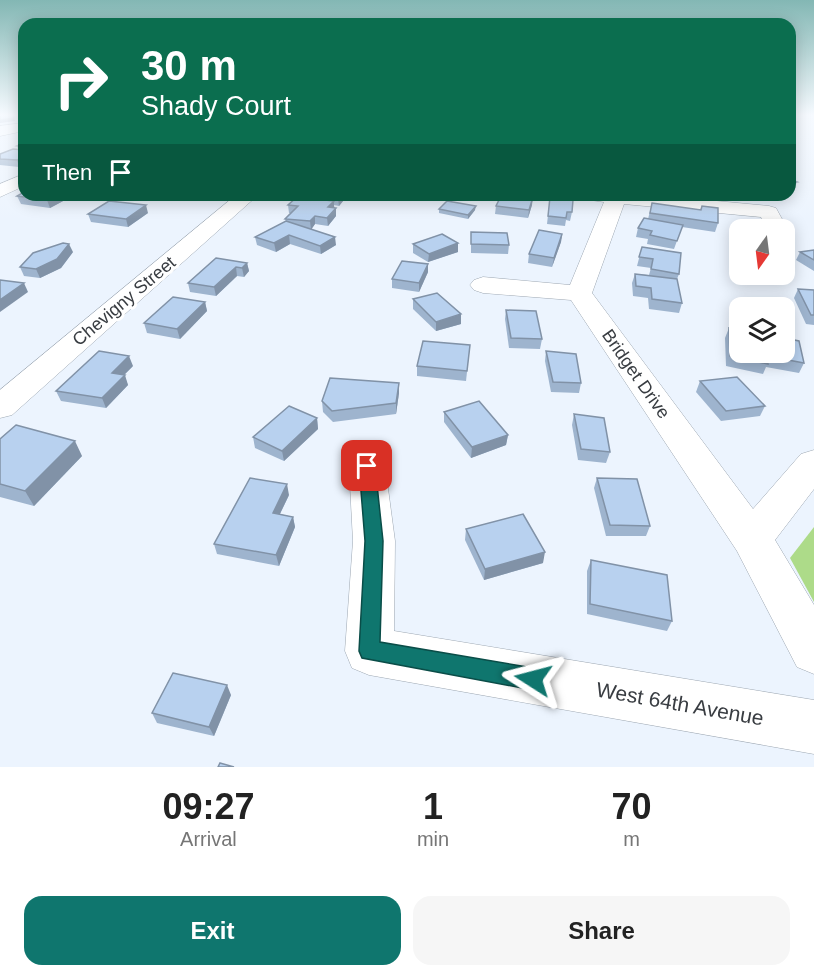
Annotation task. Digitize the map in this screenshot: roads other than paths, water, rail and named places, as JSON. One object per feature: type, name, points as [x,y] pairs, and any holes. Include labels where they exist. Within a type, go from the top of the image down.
[{"type":"street","points":[[0,191],[18,182]]},
{"type":"street","name":"Chevigny Street","points":[[0,407],[241,201]]},
{"type":"street","points":[[483,285],[579,293],[602,201]]},
{"type":"street","points":[[655,201],[769,212],[772,219]]},
{"type":"street","name":"Bridget Drive","points":[[579,293],[752,539],[814,650]]},
{"type":"street","points":[[752,539],[814,463]]},
{"type":"street","name":"West 64th Avenue","points":[[367,466],[374,541],[369,651],[814,726]]}]
